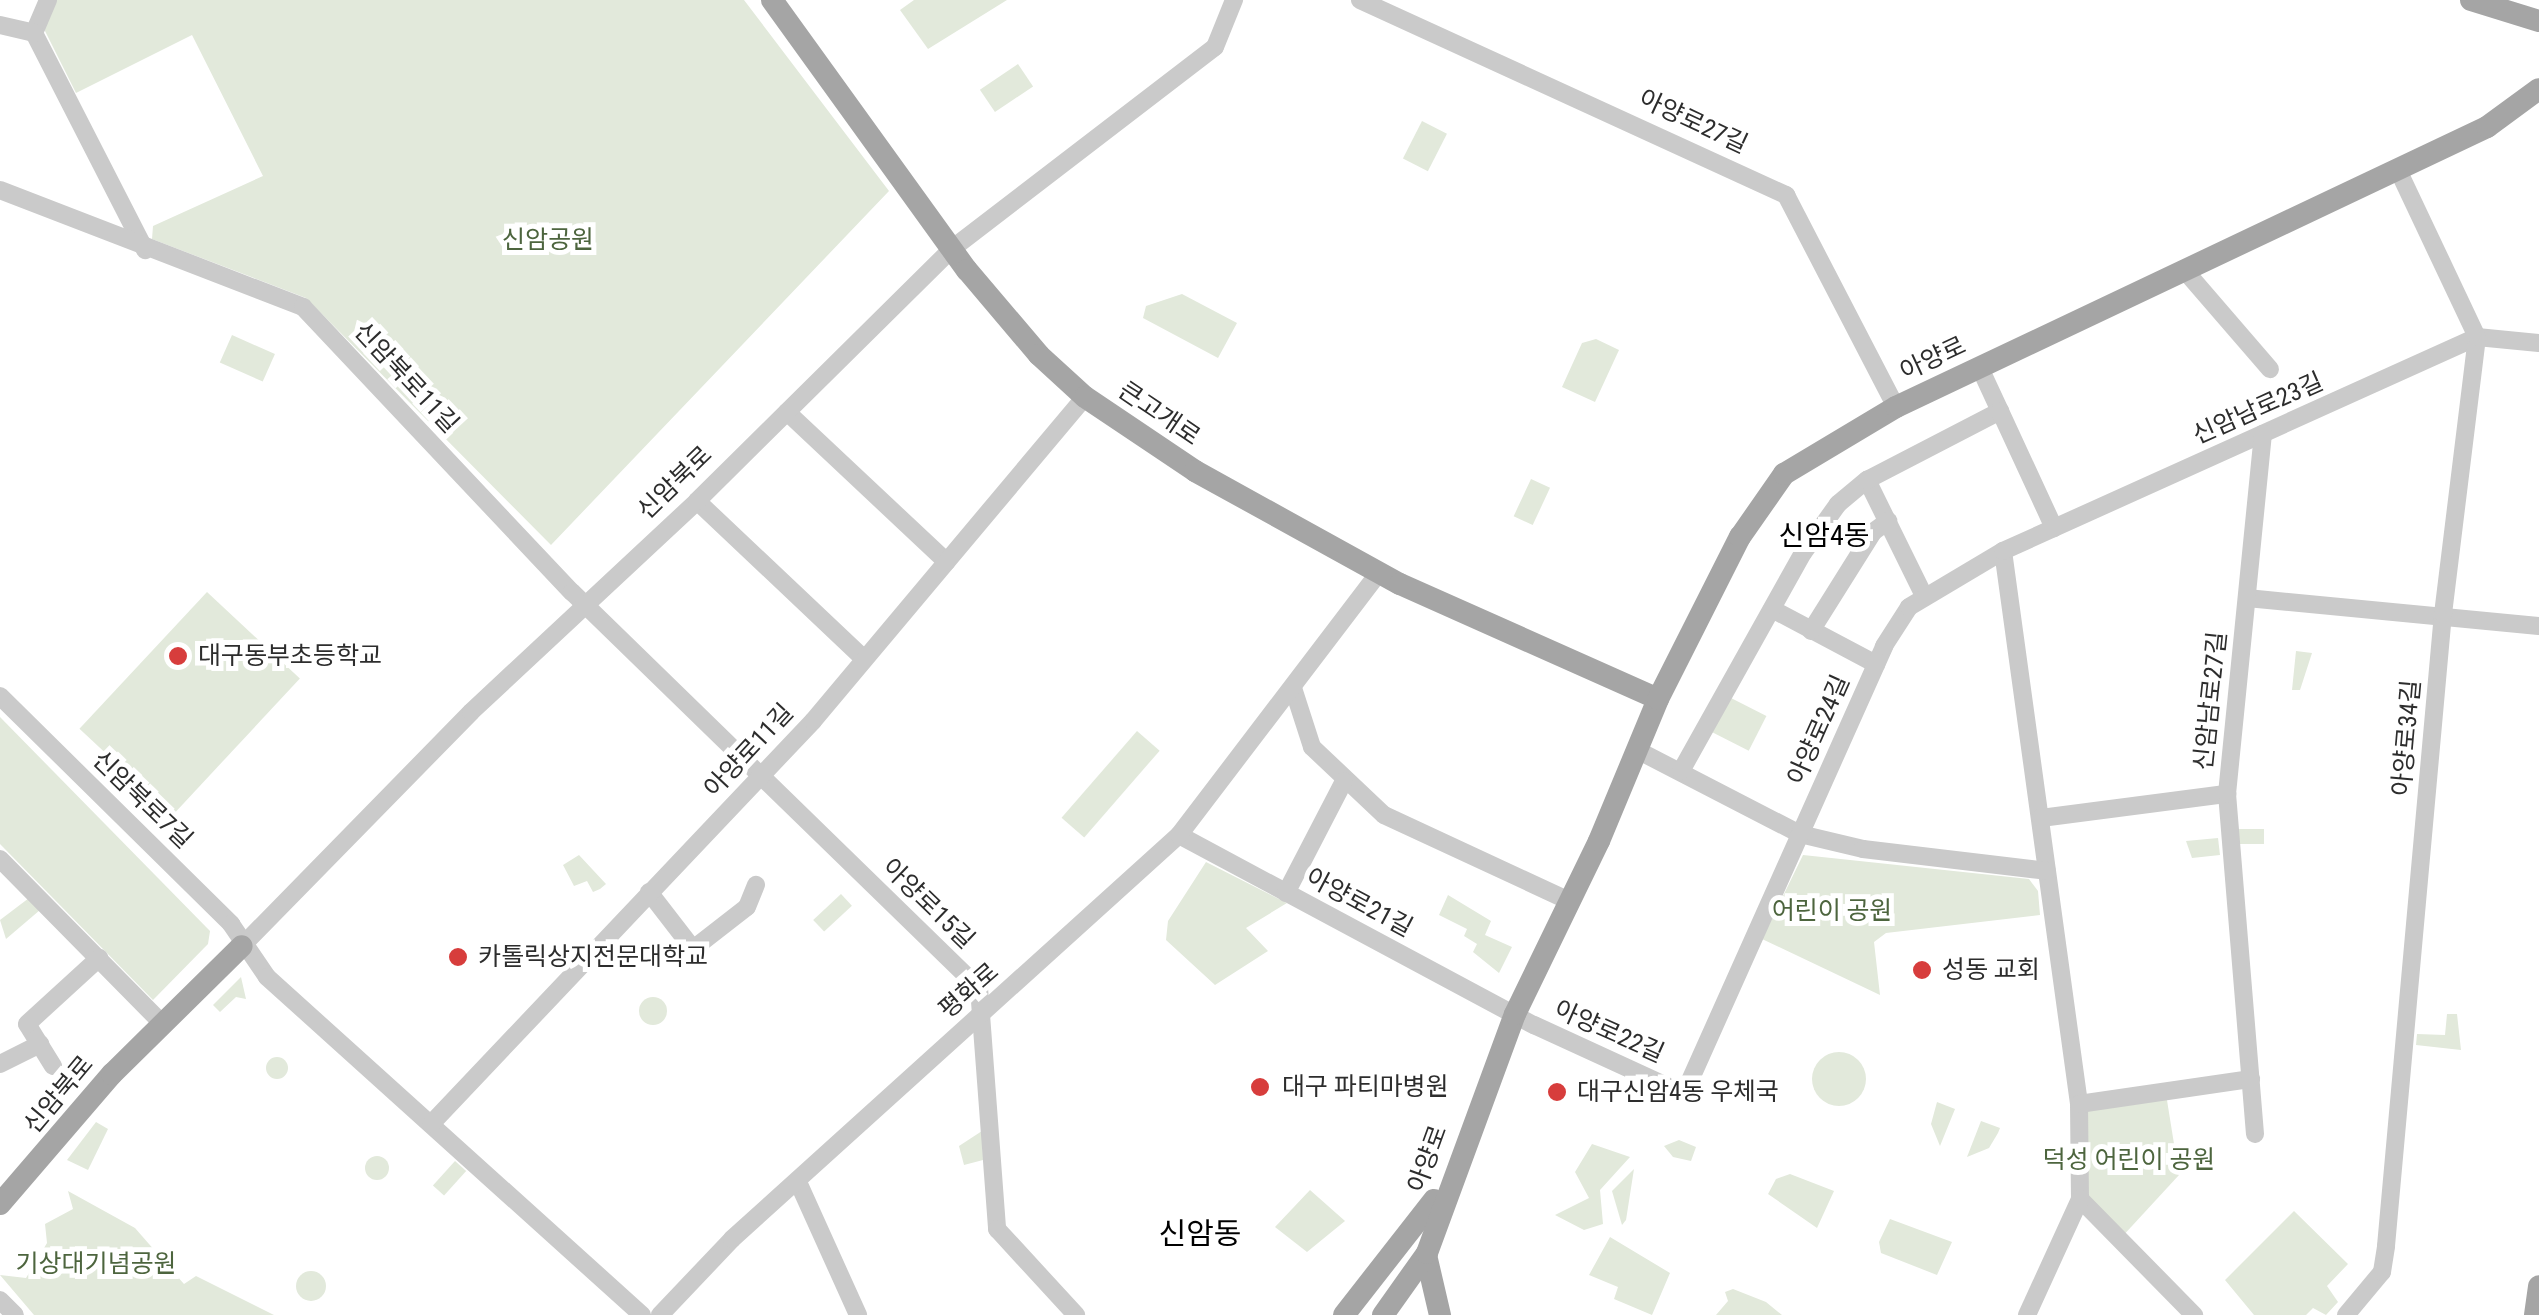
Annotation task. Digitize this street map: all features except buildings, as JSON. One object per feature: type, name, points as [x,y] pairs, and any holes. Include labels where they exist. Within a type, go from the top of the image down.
[{"type":"main road","name":"큰고개로","points":[[772,0],[1007,320],[1085,397],[1194,471],[1379,572],[1658,699]]},
{"type":"main road","points":[[2472,0],[2539,21]]},
{"type":"main road","name":"아양로","points":[[1436,1218],[1515,1014],[1571,902],[1658,699],[1773,487],[1818,448],[1896,406],[2187,272],[2487,127],[2539,89]]},
{"type":"main road","name":"신암북로","points":[[0,1204],[162,1022],[242,946]]},
{"type":"main road","points":[[1344,1315],[1412,1233],[1452,1172]]},
{"type":"main road","points":[[1436,1218],[1427,1265],[1440,1315]]},
{"type":"main road","points":[[1374,1315],[1436,1218]]},
{"type":"main road","points":[[1384,1315],[1427,1265]]},
{"type":"main road","points":[[1427,1265],[1449,1315]]},
{"type":"main road","points":[[2535,1315],[2539,1286]]},
{"type":"street","points":[[34,33],[48,0]]},
{"type":"street","name":"신암북로","points":[[242,946],[471,712],[697,501],[953,248],[1215,47],[1234,0]]},
{"type":"street","name":"아양로27길","points":[[1360,0],[1786,196],[1896,406]]},
{"type":"street","points":[[0,25],[34,33],[146,252]]},
{"type":"street","points":[[2398,170],[2476,338]]},
{"type":"street","name":"신암북로11길","points":[[0,190],[146,252],[303,307],[587,604]]},
{"type":"street","points":[[2187,272],[2270,369]]},
{"type":"street","name":"신암남로23길","points":[[1880,655],[1909,606],[2003,550],[2476,338],[2539,343]]},
{"type":"street","name":"아양로34길","points":[[2346,1315],[2382,1272],[2386,1246],[2443,614],[2476,338]]},
{"type":"street","points":[[1980,368],[2054,528]]},
{"type":"street","name":"아양로11길","points":[[431,1124],[761,776],[1085,397]]},
{"type":"street","points":[[787,412],[947,562]]},
{"type":"street","points":[[1681,771],[1772,608],[1838,504],[1867,480],[2000,412]]},
{"type":"street","points":[[2247,598],[2264,434]]},
{"type":"street","points":[[1867,480],[1924,596]]},
{"type":"street","points":[[697,501],[863,658]]},
{"type":"street","points":[[1811,631],[1873,532],[1888,522]]},
{"type":"street","points":[[2003,550],[2080,1104],[2080,1199],[2027,1315]]},
{"type":"street","name":"평화로","points":[[660,1315],[984,1008],[1179,835],[1379,572]]},
{"type":"street","name":"신암남로27길","points":[[2255,1134],[2227,794],[2247,598],[2539,626]]},
{"type":"street","name":"아양로15길","points":[[587,604],[978,988],[984,1008]]},
{"type":"street","points":[[1772,608],[1811,631],[1880,655]]},
{"type":"street","name":"아양로24길","points":[[1734,985],[1880,655]]},
{"type":"street","points":[[1293,688],[1304,736],[1344,781],[1384,815],[1571,902]]},
{"type":"street","name":"신암북로7길","points":[[0,696],[232,924],[242,946]]},
{"type":"street","points":[[1638,751],[1800,834],[1864,849],[2047,871]]},
{"type":"street","points":[[1286,893],[1344,781]]},
{"type":"street","points":[[2040,818],[2227,794]]},
{"type":"street","name":"아양로21길","points":[[1179,835],[1515,1014]]},
{"type":"street","points":[[0,858],[162,1022]]},
{"type":"street","points":[[649,892],[693,949],[747,907],[756,886]]},
{"type":"street","points":[[242,946],[267,977],[642,1315]]},
{"type":"street","name":"신암북로","points":[[53,1066],[27,1024],[99,958]]},
{"type":"street","name":"아양로22길","points":[[1515,1014],[1684,1094],[1734,985]]},
{"type":"street","points":[[984,1008],[997,1230],[1076,1315]]},
{"type":"street","points":[[0,1064],[40,1044]]},
{"type":"street","points":[[2080,1104],[2252,1079]]},
{"type":"street","points":[[798,1182],[858,1315]]},
{"type":"street","points":[[2080,1199],[2194,1315]]},
{"type":"street","points":[[0,1300],[15,1315]]},
{"type":"green space","name":"신암공원","points":[[55,0],[744,0],[889,191],[551,545],[306,298],[152,239],[153,226],[263,176],[192,35],[76,93],[44,29]]},
{"type":"green space","points":[[914,0],[1007,0],[928,49],[900,10]]},
{"type":"green space","points":[[1018,64],[1033,86],[995,112],[980,90]]},
{"type":"green space","points":[[1422,121],[1447,134],[1428,171],[1403,158]]},
{"type":"green space","points":[[1182,294],[1237,323],[1218,358],[1143,318],[1146,306]]},
{"type":"green space","points":[[232,335],[275,354],[263,382],[220,362]]},
{"type":"green space","points":[[1596,339],[1619,350],[1595,402],[1562,387],[1582,343]]},
{"type":"green space","points":[[1531,479],[1550,488],[1533,525],[1514,516]]},
{"type":"green space","points":[[207,592],[300,679],[172,815],[79,729]]},
{"type":"green space","points":[[2296,651],[2312,653],[2300,690],[2292,690]]},
{"type":"green space","points":[[1729,697],[1766,716],[1749,751],[1711,732]]},
{"type":"green space","points":[[0,717],[210,931],[208,944],[153,1000],[0,844]]},
{"type":"green space","points":[[1137,731],[1160,751],[1084,837],[1062,818]]},
{"type":"green space","points":[[2237,829],[2264,829],[2264,844],[2237,844]]},
{"type":"green space","points":[[2218,838],[2220,855],[2192,858],[2186,841]]},
{"type":"green space","points":[[579,855],[606,884],[600,889],[593,892],[587,881],[574,886],[563,865]]},
{"type":"green space","name":"어린이 공원","points":[[1803,855],[2029,879],[2038,891],[2040,915],[1886,933],[1874,942],[1880,995],[1762,939]]},
{"type":"green space","points":[[1206,862],[1287,903],[1246,928],[1268,951],[1215,985],[1166,940],[1168,921]]},
{"type":"green space","points":[[841,894],[852,906],[824,932],[813,920]]},
{"type":"green space","points":[[1448,895],[1491,921],[1485,935],[1512,947],[1499,973],[1473,952],[1477,944],[1464,936],[1467,929],[1439,915]]},
{"type":"green space","points":[[29,898],[40,910],[6,939],[0,920]]},
{"type":"green space","points":[[241,977],[246,999],[236,997],[220,1012],[213,1005]]},
{"type":"green space","points":[[653,997],[663,1001],[667,1011],[663,1021],[653,1025],[643,1021],[639,1011],[643,1001]]},
{"type":"green space","points":[[2447,1014],[2457,1014],[2461,1050],[2416,1045],[2417,1034],[2445,1035]]},
{"type":"green space","points":[[1839,1052],[1858,1060],[1866,1079],[1858,1098],[1839,1106],[1820,1098],[1812,1079],[1820,1060]]},
{"type":"green space","points":[[277,1057],[285,1060],[285,1076],[277,1079],[269,1076],[266,1068],[269,1060]]},
{"type":"green space","name":"덕성 어린이 공원","points":[[2166,1094],[2179,1175],[2120,1239],[2083,1198],[2083,1106]]},
{"type":"green space","points":[[1937,1102],[1955,1109],[1940,1146],[1931,1124]]},
{"type":"green space","points":[[1981,1121],[2000,1128],[1989,1148],[1967,1157]]},
{"type":"green space","points":[[96,1122],[108,1129],[88,1170],[67,1160]]},
{"type":"green space","points":[[982,1131],[983,1160],[964,1165],[959,1146]]},
{"type":"green space","points":[[1679,1140],[1696,1147],[1691,1161],[1673,1157],[1664,1146]]},
{"type":"green space","points":[[1592,1144],[1630,1157],[1600,1190],[1603,1224],[1584,1230],[1555,1215],[1589,1198],[1575,1172]]},
{"type":"green space","points":[[377,1156],[386,1159],[386,1177],[377,1180],[368,1177],[365,1168],[368,1159]]},
{"type":"green space","points":[[455,1161],[466,1171],[444,1196],[433,1186]]},
{"type":"green space","points":[[1634,1169],[1626,1220],[1622,1225],[1612,1191]]},
{"type":"green space","points":[[1790,1174],[1834,1191],[1817,1228],[1768,1194],[1776,1179]]},
{"type":"green space","points":[[1310,1190],[1345,1221],[1307,1252],[1275,1227]]},
{"type":"green space","name":"기상대기념공원","points":[[68,1191],[135,1228],[184,1284],[196,1276],[274,1315],[34,1315],[0,1275],[26,1278],[47,1243],[45,1224],[73,1209]]},
{"type":"green space","points":[[2294,1211],[2348,1264],[2327,1286],[2338,1302],[2326,1315],[2313,1308],[2306,1315],[2254,1315],[2225,1280]]},
{"type":"green space","points":[[1890,1219],[1952,1242],[1937,1275],[1881,1253],[1879,1242]]},
{"type":"green space","points":[[1610,1237],[1670,1273],[1652,1315],[1614,1299],[1618,1287],[1589,1275]]},
{"type":"green space","points":[[311,1271],[322,1275],[326,1286],[322,1297],[311,1301],[300,1297],[296,1286],[300,1275]]},
{"type":"green space","points":[[1733,1289],[1766,1302],[1782,1315],[1716,1315],[1728,1301],[1725,1292]]},
{"type":"place","name":"대구동부초등학교","points":[[178,656]]},
{"type":"place","name":"카톨릭상지전문대학교","points":[[458,957]]},
{"type":"place","name":"성동 교회","points":[[1922,970]]},
{"type":"place","name":"대구 파티마병원","points":[[1260,1087]]},
{"type":"place","name":"대구신암4동 우체국","points":[[1557,1092]]},
{"type":"district","name":"신암4동","points":[[1824,536]]},
{"type":"district","name":"신암동","points":[[1200,1234]]}]
